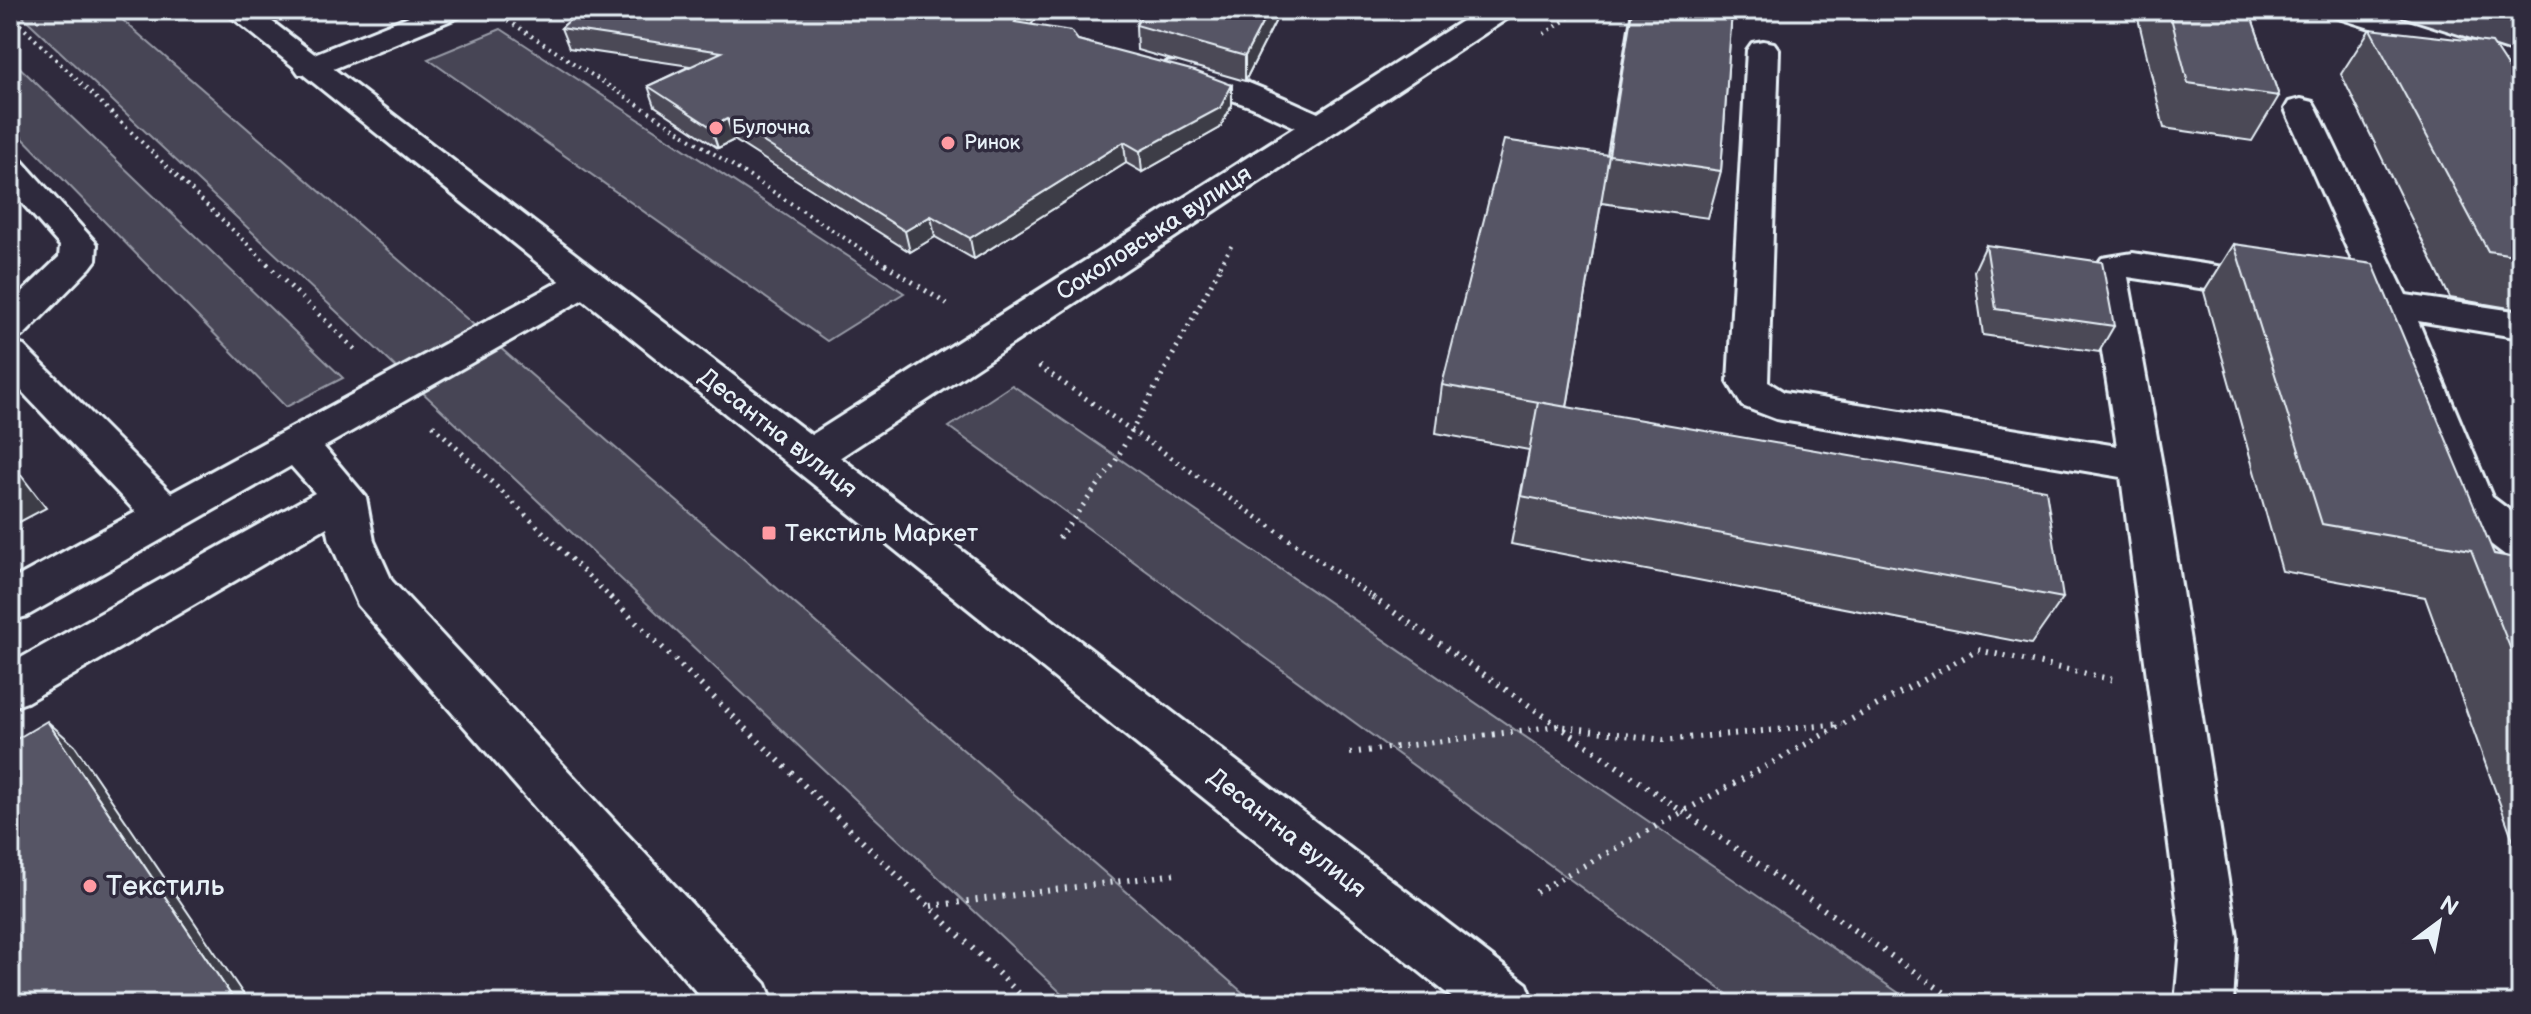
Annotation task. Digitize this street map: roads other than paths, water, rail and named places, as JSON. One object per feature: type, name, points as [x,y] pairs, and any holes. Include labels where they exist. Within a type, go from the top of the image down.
[{"type":"main road","name":"Десантна вулиця","points":[[238,10],[1506,1004]]},
{"type":"main road","points":[[310,67],[450,10]]},
{"type":"main road","name":"Соколовська вулиця","points":[[809,457],[1500,10]]},
{"type":"main road","points":[[2343,10],[2521,67]]},
{"type":"main road","points":[[1763,50],[1748,382],[1756,396],[1776,405],[2141,465]]},
{"type":"main road","points":[[1144,60],[1263,100],[1320,126]]},
{"type":"main road","points":[[2301,109],[2392,306],[2474,507],[2521,543]]},
{"type":"main road","points":[[10,168],[79,244],[77,260],[10,326]]},
{"type":"main road","points":[[2204,1004],[2209,937],[2141,465],[2109,275],[2115,266],[2133,265],[2521,325]]},
{"type":"main road","points":[[10,603],[586,282]]},
{"type":"main road","points":[[10,355],[166,515]]},
{"type":"main road","points":[[297,445],[344,497],[352,541],[374,592],[745,1004]]},
{"type":"main road","points":[[10,688],[344,497]]},
{"type":"place","name":"Булочна","points":[[716,128]]},
{"type":"place","name":"Ринок","points":[[948,143]]},
{"type":"place","name":"Текстиль Маркет","points":[[769,533]]},
{"type":"place","name":"Текстиль","points":[[90,886]]}]
